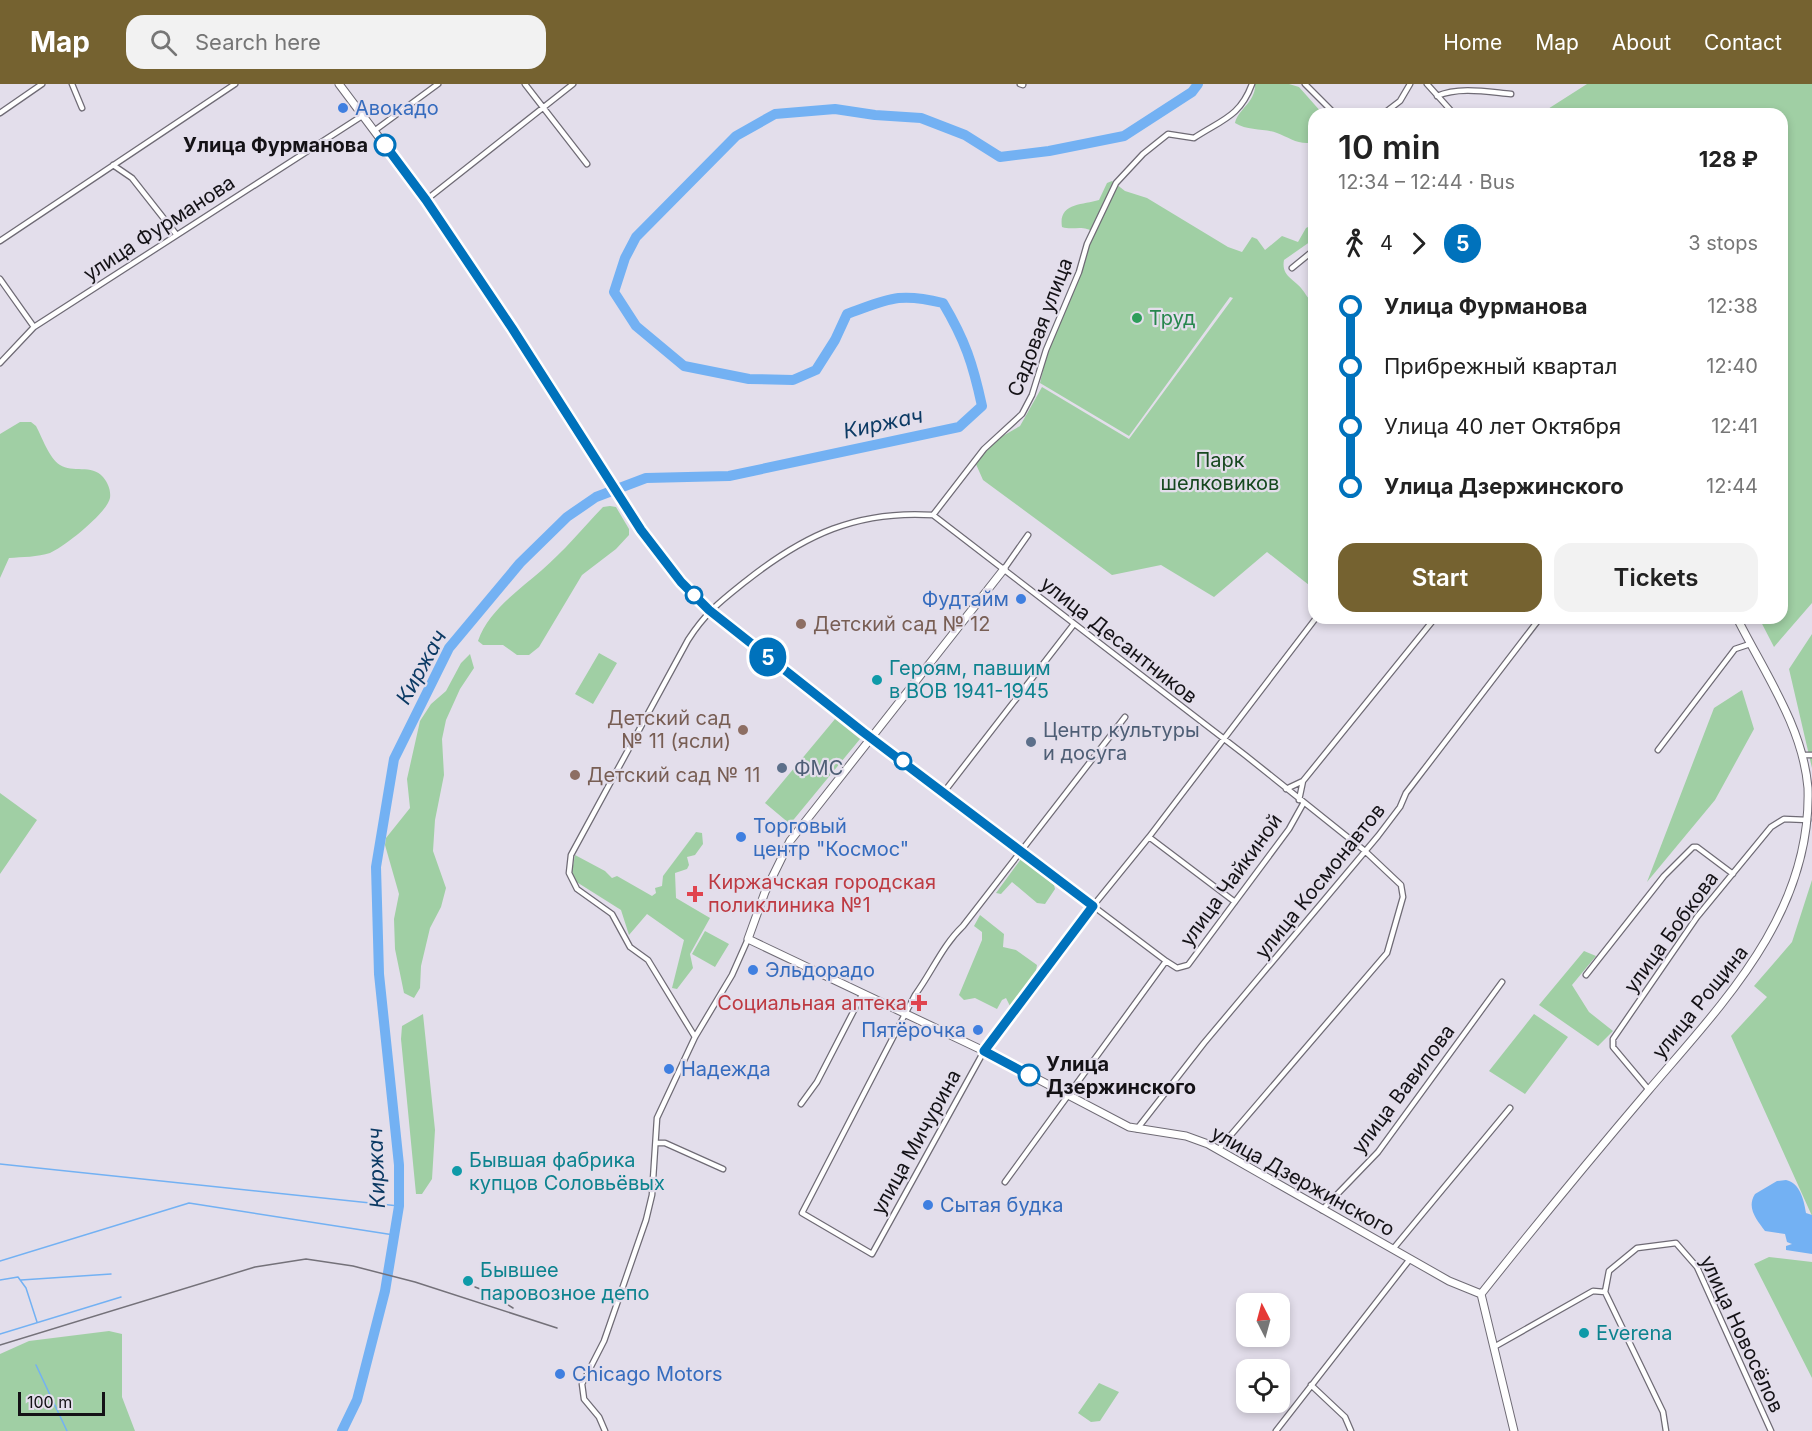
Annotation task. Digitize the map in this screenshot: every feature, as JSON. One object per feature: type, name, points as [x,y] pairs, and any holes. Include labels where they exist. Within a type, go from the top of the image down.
[{"type":"street","points":[[0,113],[42,84]]},
{"type":"street","points":[[72,84],[81,108]]},
{"type":"street","points":[[0,241],[235,84]]},
{"type":"street","points":[[339,84],[426,200],[512,328],[636,522],[681,582],[709,610],[871,738],[1166,961]]},
{"type":"street","points":[[375,131],[438,84]]},
{"type":"street","points":[[525,84],[587,164]]},
{"type":"street","points":[[426,200],[573,84]]},
{"type":"street","name":"Садовая улица","points":[[933,515],[984,449],[1022,414],[1032,395],[1046,350],[1079,272],[1087,244],[1116,183],[1143,154],[1168,134],[1194,138],[1215,124],[1231,118],[1252,84]]},
{"type":"street","points":[[1305,84],[1329,108]]},
{"type":"street","points":[[1391,108],[1400,101],[1410,84]]},
{"type":"street","points":[[1427,84],[1448,108]]},
{"type":"street","points":[[1437,96],[1446,92],[1474,91],[1511,94]]},
{"type":"street","name":"улица Фурманова","points":[[0,363],[34,327],[362,116]]},
{"type":"street","points":[[113,165],[132,178],[176,234]]},
{"type":"street","points":[[1292,268],[1308,255]]},
{"type":"street","points":[[0,279],[34,327]]},
{"type":"street","points":[[695,1037],[648,960],[630,948],[612,914],[577,889],[569,873],[571,855],[688,640],[709,610],[770,562],[806,539],[878,517],[933,515]]},
{"type":"street","name":"улица Десантников","points":[[933,515],[1301,802]]},
{"type":"street","points":[[605,1431],[600,1417],[581,1392],[582,1384],[604,1341],[646,1220],[652,1195],[657,1118],[695,1037],[732,975],[765,892],[790,841],[1004,569],[1028,535]]},
{"type":"street","points":[[944,792],[1074,624]]},
{"type":"street","name":"улица Мичурина","points":[[906,1013],[802,1213],[872,1254],[984,1051],[1312,624]]},
{"type":"street","name":"улица Чайкиной","points":[[1286,789],[1303,782],[1430,624]]},
{"type":"street","name":"улица Космонавтов","points":[[1137,1129],[1204,1043],[1365,851],[1535,624]]},
{"type":"street","name":"улица Рощина","points":[[1481,1294],[1649,1090],[1742,983],[1765,948],[1791,898],[1805,853],[1808,820],[1808,788],[1803,755],[1785,710],[1740,624]]},
{"type":"street","points":[[1658,750],[1735,649],[1750,644]]},
{"type":"street","points":[[906,1013],[935,966],[945,944],[963,926],[1125,717]]},
{"type":"street","points":[[1803,755],[1812,755]]},
{"type":"street","name":"улица Чайкиной","points":[[1005,1182],[1166,961],[1177,968],[1188,965],[1236,902],[1289,829],[1301,802],[1303,782]]},
{"type":"street","points":[[1218,1150],[1387,953],[1402,897],[1398,881],[1365,851],[1301,802]]},
{"type":"street","name":"улица Бобкова","points":[[1649,1090],[1613,1047],[1613,1039],[1697,917],[1771,827],[1784,819],[1808,820]]},
{"type":"street","points":[[1149,837],[1236,902]]},
{"type":"street","points":[[1586,975],[1664,876],[1693,847],[1733,874]]},
{"type":"street","name":"улица Дзержинского","points":[[748,939],[984,1051],[1137,1129],[1186,1136],[1218,1150],[1392,1250],[1449,1281],[1481,1294]]},
{"type":"street","name":"улица Вавилова","points":[[1322,1210],[1378,1152],[1502,982]]},
{"type":"street","points":[[801,1104],[818,1082],[863,993]]},
{"type":"street","points":[[1392,1250],[1510,1108]]},
{"type":"street","points":[[656,1143],[665,1143],[723,1169]]},
{"type":"street","name":"улица Новосёлов","points":[[1605,1292],[1609,1270],[1636,1248],[1676,1244],[1697,1267],[1771,1431]]},
{"type":"street","points":[[1276,1431],[1410,1259]]},
{"type":"street","points":[[1493,1348],[1593,1291],[1605,1292],[1663,1412],[1666,1431]]},
{"type":"street","points":[[1481,1294],[1514,1431]]},
{"type":"street","points":[[1311,1385],[1345,1417],[1351,1431]]},
{"type":"green space","points":[[1255,84],[1289,84],[1299,87],[1318,108],[1308,108],[1308,143],[1235,123],[1255,90]]},
{"type":"green space","points":[[1587,84],[1812,84],[1812,603],[1774,647],[1762,624],[1788,624],[1788,108],[1549,108]]},
{"type":"green space","name":"Парк шелковиков","points":[[1112,181],[1125,191],[1147,198],[1228,247],[1242,252],[1252,237],[1257,239],[1265,250],[1282,236],[1298,242],[1308,227],[1308,243],[1284,260],[1284,270],[1308,297],[1308,584],[1267,552],[1214,597],[1161,565],[1112,575],[983,480],[975,462],[994,441],[1020,426],[1042,387],[1129,439],[1233,298],[1230,297],[1129,436],[1040,383],[1049,345],[1094,233],[1082,228],[1062,227],[1064,213],[1073,206],[1099,200],[1107,183]]},
{"type":"green space","points":[[20,422],[31,422],[36,426],[49,452],[60,465],[93,471],[103,477],[108,484],[110,498],[93,520],[56,550],[40,555],[9,558],[0,578],[0,434]]},
{"type":"green space","points":[[603,507],[616,507],[629,529],[629,535],[616,549],[582,575],[539,647],[529,655],[517,655],[503,645],[483,645],[478,641],[489,620],[505,602],[558,555]]},
{"type":"green space","points":[[1812,634],[1812,768],[1789,669]]},
{"type":"green space","points":[[599,653],[617,663],[593,704],[575,694]]},
{"type":"green space","points":[[470,654],[474,668],[460,689],[446,720],[442,739],[444,775],[435,820],[433,851],[446,888],[441,907],[430,928],[421,966],[420,988],[414,998],[404,993],[395,949],[394,919],[399,894],[385,845],[386,838],[410,808],[407,779],[420,721],[431,704],[446,691],[461,663]]},
{"type":"green space","points":[[1742,690],[1754,729],[1715,800],[1647,882],[1714,708]]},
{"type":"green space","points":[[835,719],[860,739],[790,824],[765,803]]},
{"type":"green space","points":[[0,793],[37,820],[0,874]]},
{"type":"green space","points":[[696,832],[702,833],[703,844],[695,855],[687,857],[689,865],[687,869],[675,873],[676,898],[710,918],[690,954],[693,968],[677,989],[672,988],[684,940],[647,914],[629,935],[621,910],[575,881],[572,871],[575,855],[605,871],[612,878],[617,876],[652,896],[656,893],[655,888],[662,886],[663,876]]},
{"type":"green space","points":[[1021,859],[1054,885],[1055,889],[1045,904],[1037,903],[1012,882],[1001,894],[996,893]]},
{"type":"green space","points":[[1812,880],[1812,1216],[1731,1036],[1767,997],[1754,986],[1792,942]]},
{"type":"green space","points":[[980,915],[1004,934],[1003,947],[1016,950],[1037,965],[1036,971],[1010,1006],[1006,998],[1002,1000],[997,1009],[975,998],[964,1000],[959,995],[982,940],[982,932],[974,926]]},
{"type":"green space","points":[[705,931],[729,944],[715,967],[692,954]]},
{"type":"green space","points":[[1584,951],[1596,956],[1572,985],[1589,1012],[1613,1031],[1598,1046],[1539,1005]]},
{"type":"green space","points":[[423,1014],[435,1130],[432,1179],[422,1194],[416,1194],[401,1039],[402,1026]]},
{"type":"green space","points":[[1534,1014],[1568,1037],[1525,1094],[1489,1071]]},
{"type":"green space","points":[[1769,1257],[1812,1262],[1812,1378],[1754,1264]]},
{"type":"green space","points":[[109,1331],[122,1334],[122,1397],[135,1431],[0,1431],[0,1354],[29,1341]]},
{"type":"green space","points":[[1099,1383],[1119,1392],[1100,1421],[1091,1422],[1078,1413]]},
{"type":"water","points":[[1786,1180],[1798,1188],[1806,1213],[1812,1215],[1812,1254],[1786,1250],[1786,1246],[1792,1244],[1787,1242],[1785,1234],[1765,1231],[1752,1209],[1755,1194],[1777,1181]]},
{"type":"waterway","name":"Киржач","points":[[342,1431],[357,1400],[385,1291],[399,1206],[399,1165],[379,974],[376,867],[394,759],[449,648],[520,563],[567,517],[596,497],[646,478],[729,476],[959,427],[982,406],[967,353],[943,303],[915,298],[884,301],[847,314],[835,340],[816,370],[793,380],[749,379],[684,366],[636,326],[614,292],[625,258],[636,237],[736,136],[775,114],[835,109],[875,115],[921,118],[965,135],[1000,157],[1049,151],[1124,136],[1192,92],[1198,84]]},
{"type":"waterway","points":[[0,1164],[399,1206]]},
{"type":"waterway","points":[[0,1261],[189,1203],[394,1235]]},
{"type":"waterway","points":[[21,1280],[111,1274]]},
{"type":"waterway","points":[[0,1280],[18,1277],[26,1288],[37,1322]]},
{"type":"waterway","points":[[0,1334],[121,1297]]},
{"type":"waterway","points":[[36,1365],[67,1431]]},
{"type":"railway","points":[[0,1345],[255,1267],[306,1259],[353,1266],[415,1282],[557,1328]]},
{"type":"railway","points":[[475,1287],[488,1292],[513,1308]]},
{"type":"bus line","name":"5","points":[[385,145],[426,200],[512,328],[641,530],[681,582],[709,610],[863,732],[1093,906],[984,1051],[1029,1075]]},
{"type":"place","name":"Авокадо","points":[[343,108]]},
{"type":"place","name":"Улица Фурманова","points":[[385,145]]},
{"type":"place","name":"Труд","points":[[1137,318]]},
{"type":"place","name":"Фудтайм","points":[[1021,599]]},
{"type":"place","name":"Детский сад № 12","points":[[801,624]]},
{"type":"place","name":"Героям, павшим в ВОВ 1941-1945","points":[[877,680]]},
{"type":"place","name":"Детский сад № 11 (ясли)","points":[[743,730]]},
{"type":"place","name":"Центр культуры и досуга","points":[[1031,742]]},
{"type":"place","name":"ФМС","points":[[782,768]]},
{"type":"place","name":"Детский сад № 11","points":[[575,775]]},
{"type":"place","name":"Торговый центр \"Космос\"","points":[[741,837]]},
{"type":"place","name":"Киржачская городская поликлиника №1","points":[[695,894]]},
{"type":"place","name":"Эльдорадо","points":[[753,970]]},
{"type":"place","name":"Социальная аптека","points":[[919,1003]]},
{"type":"place","name":"Пятёрочка","points":[[978,1030]]},
{"type":"place","name":"Надежда","points":[[669,1069]]},
{"type":"place","name":"Улица Дзержинского","points":[[1029,1075]]},
{"type":"place","name":"Бывшая фабрика купцов Соловьёвых","points":[[457,1171]]},
{"type":"place","name":"Сытая будка","points":[[928,1205]]},
{"type":"place","name":"Бывшее паровозное депо","points":[[468,1281]]},
{"type":"place","name":"Everena","points":[[1584,1333]]},
{"type":"place","name":"Chicago Motors","points":[[560,1374]]}]
